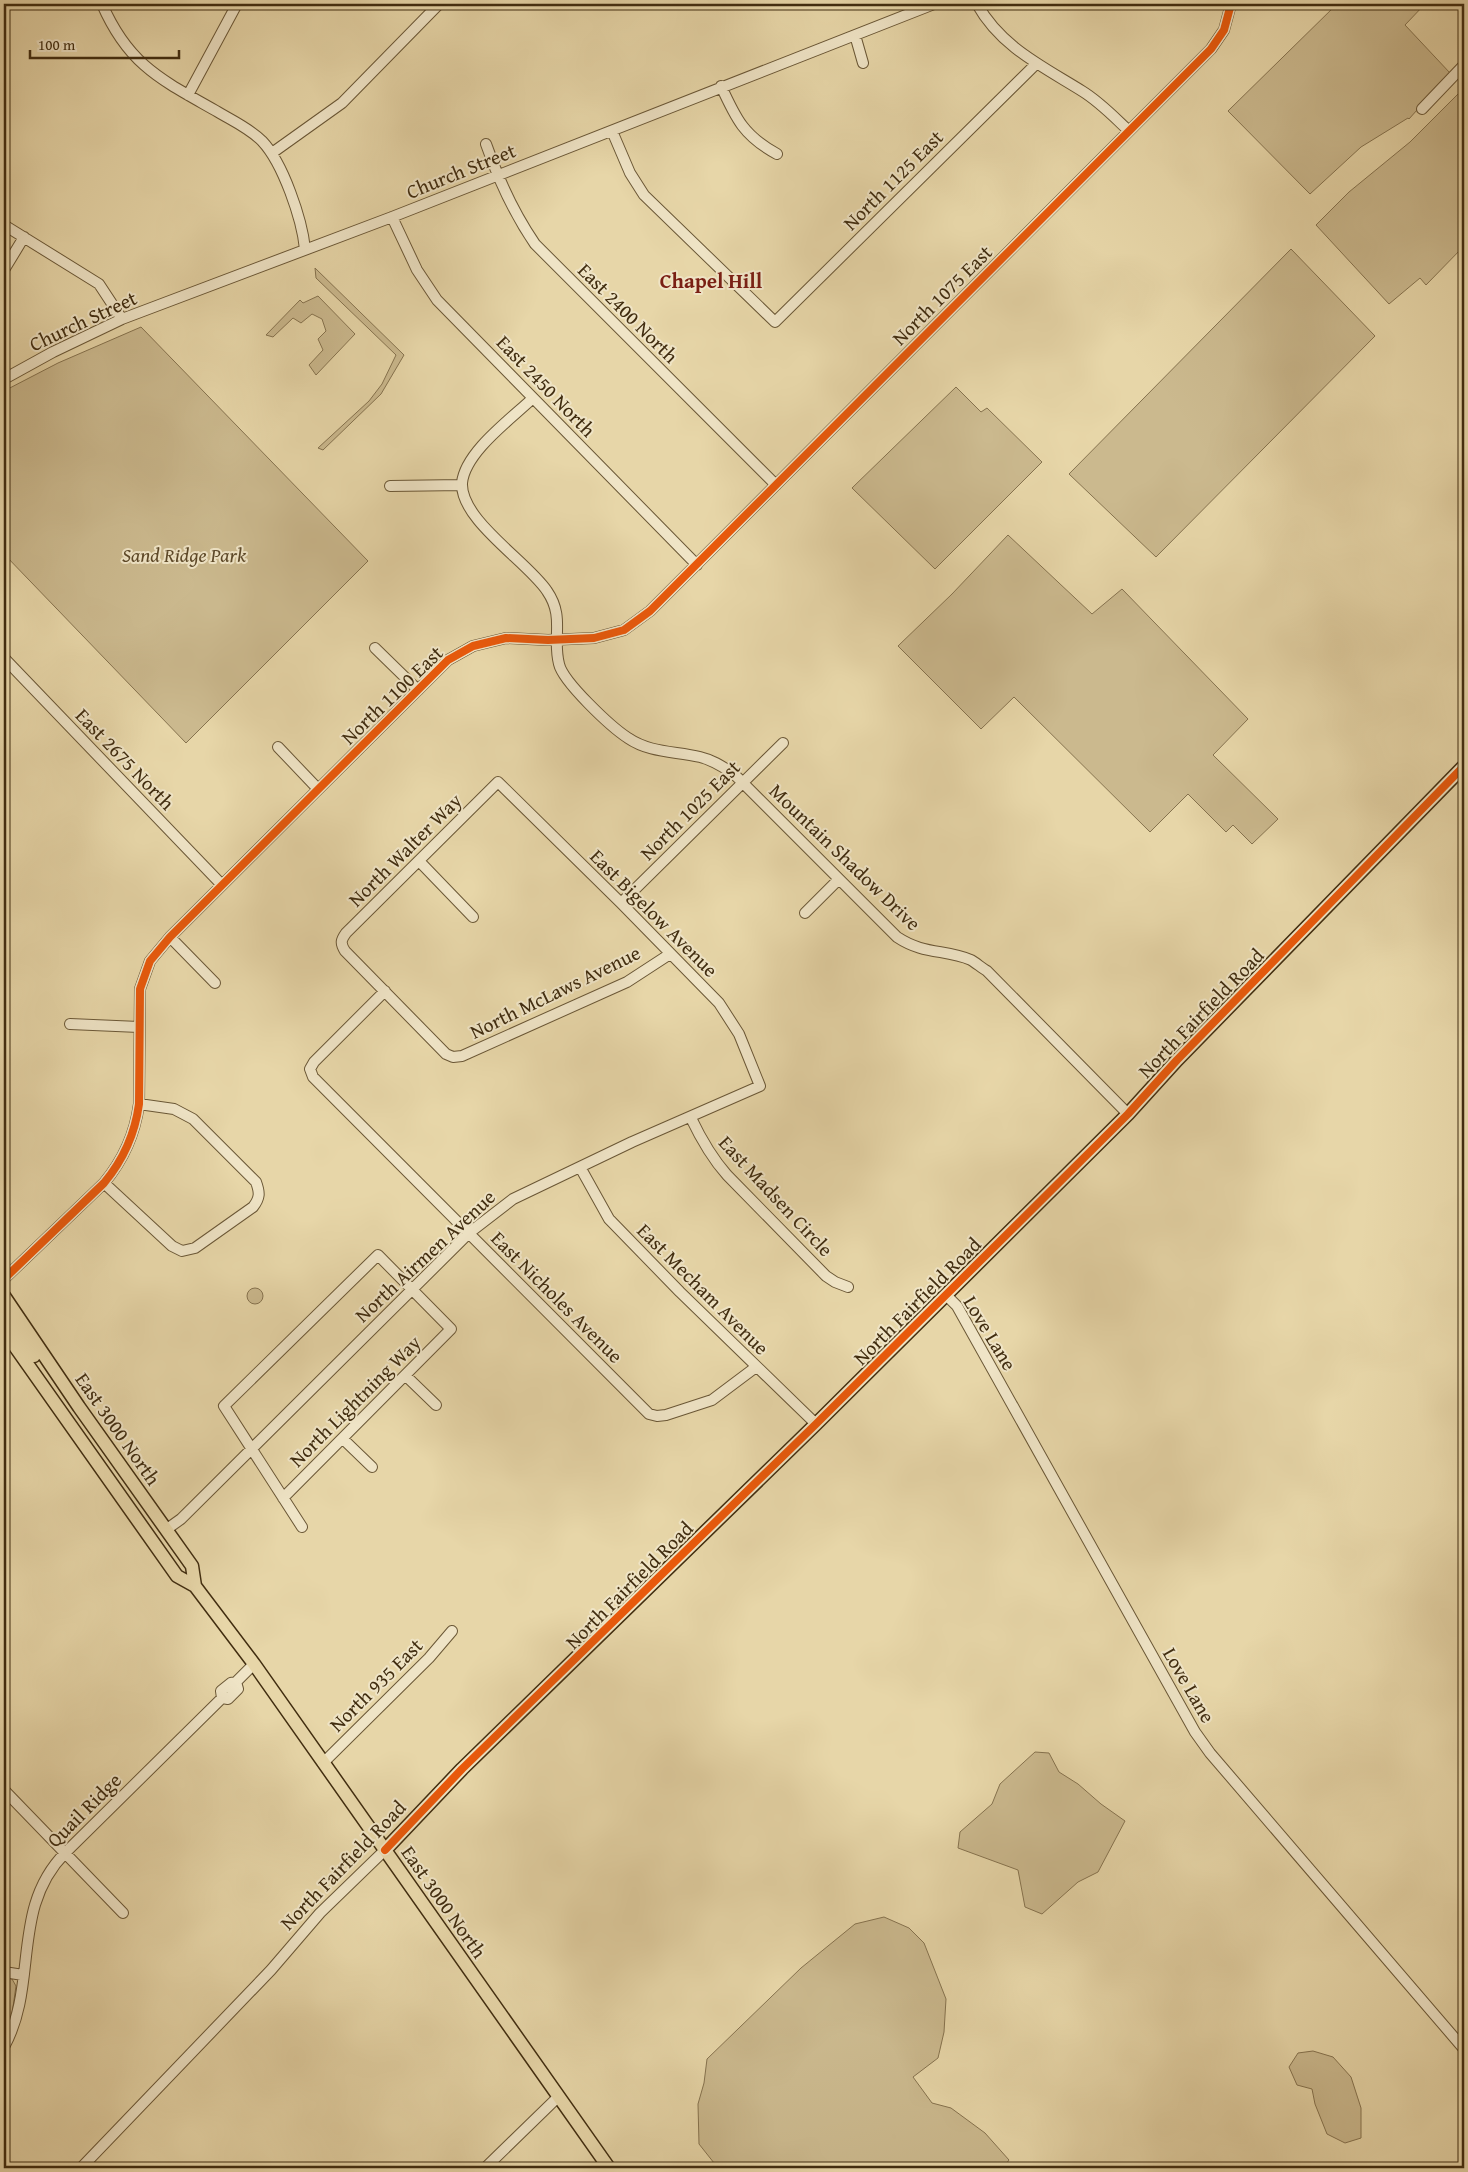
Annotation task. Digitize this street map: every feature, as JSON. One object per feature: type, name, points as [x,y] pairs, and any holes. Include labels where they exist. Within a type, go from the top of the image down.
[{"type":"main road","name":"North Fairfield Road","points":[[385,1850],[462,1769],[816,1424],[1128,1114],[1177,1060],[1464,766]]},
{"type":"main road","name":"East 3000 North","points":[[4,1296],[192,1566],[194,1586]]},
{"type":"main road","points":[[4,1314],[86,1428],[108,1447]]},
{"type":"main road","name":"East 3000 North","points":[[4,1331],[177,1576],[194,1586],[254,1664],[609,2168]]},
{"type":"street","points":[[102,4],[110,24],[142,66],[167,84],[247,129],[262,141],[272,153],[280,168],[303,230],[305,249]]},
{"type":"street","points":[[188,95],[237,4]]},
{"type":"street","name":"Church Street","points":[[4,379],[53,352],[122,319],[612,132],[721,86],[934,4]]},
{"type":"street","points":[[977,4],[986,19],[1003,39],[1036,64],[1084,92],[1129,131]]},
{"type":"street","name":"North 1075 East","points":[[697,565],[1211,48],[1224,30],[1231,4]]},
{"type":"street","points":[[272,153],[342,103],[434,5]]},
{"type":"street","points":[[855,35],[863,63]]},
{"type":"street","name":"North 1125 East","points":[[612,132],[630,173],[644,195],[775,322],[1036,64]]},
{"type":"street","points":[[1422,109],[1464,65]]},
{"type":"street","points":[[721,86],[736,119],[758,144],[777,154]]},
{"type":"street","name":"East 2400 North","points":[[486,144],[497,175],[517,218],[535,244],[776,485]]},
{"type":"street","name":"East 2450 North","points":[[392,217],[417,270],[437,300],[697,565]]},
{"type":"street","points":[[4,225],[99,284],[122,319]]},
{"type":"street","points":[[4,270],[24,237]]},
{"type":"street","points":[[390,486],[462,485],[466,467],[478,450],[533,398]]},
{"type":"street","name":"Mountain Shadow Drive","points":[[462,485],[465,502],[476,517],[546,589],[556,607],[559,664],[563,673],[569,683],[613,726],[628,738],[643,746],[660,752],[700,757],[714,762],[743,782],[897,938],[908,945],[922,950],[971,960],[987,971],[1128,1114]]},
{"type":"street","name":"North 1100 East","points":[[4,1279],[104,1183],[114,1171],[128,1146],[137,1119],[139,1104],[140,989],[150,961],[170,937],[448,660],[473,646],[506,638],[557,640],[594,638],[624,630],[650,612],[697,565]]},
{"type":"street","points":[[375,648],[418,690]]},
{"type":"street","name":"East 2675 North","points":[[4,658],[222,885]]},
{"type":"street","name":"North 1025 East","points":[[621,903],[783,743]]},
{"type":"street","points":[[278,747],[318,789]]},
{"type":"street","name":"North Walter Way","points":[[384,991],[342,945],[342,939],[498,782]]},
{"type":"street","name":"East Bigelow Avenue","points":[[498,782],[719,1003],[733,1022],[760,1086]]},
{"type":"street","points":[[419,861],[473,917]]},
{"type":"street","points":[[805,913],[839,879]]},
{"type":"street","points":[[170,937],[215,983]]},
{"type":"street","name":"North McLaws Avenue","points":[[384,991],[446,1054],[454,1058],[628,982],[670,954]]},
{"type":"street","name":"East Nicholes Avenue","points":[[384,991],[314,1062],[310,1070],[313,1077],[649,1414],[656,1416],[712,1400],[756,1367]]},
{"type":"street","points":[[70,1024],[140,1027]]},
{"type":"street","name":"North Airmen Avenue","points":[[167,1529],[181,1519],[469,1233],[513,1198],[760,1086]]},
{"type":"street","points":[[104,1183],[172,1246],[182,1251],[195,1248],[254,1207],[258,1200],[260,1192],[256,1182],[193,1119],[174,1109],[139,1104]]},
{"type":"street","name":"East Madsen Circle","points":[[690,1118],[715,1162],[727,1175],[826,1276],[848,1287]]},
{"type":"street","name":"East Mecham Avenue","points":[[580,1167],[609,1219],[756,1367],[816,1424]]},
{"type":"street","points":[[302,1527],[224,1406],[378,1255],[411,1289]]},
{"type":"street","name":"North Lightning Way","points":[[283,1498],[452,1329],[411,1289]]},
{"type":"street","name":"Love Lane","points":[[946,1295],[957,1306],[1195,1732],[1210,1753],[1464,2050]]},
{"type":"street","points":[[406,1376],[436,1405]]},
{"type":"street","points":[[343,1439],[372,1467]]},
{"type":"street","name":"North 935 East","points":[[323,1763],[429,1658],[452,1631]]},
{"type":"street","name":"Quail Ridge","points":[[4,2047],[18,2016],[34,1906],[42,1882],[65,1853],[222,1698],[221,1691],[230,1682],[236,1682],[254,1664]]},
{"type":"street","points":[[5,1793],[123,1913]]},
{"type":"street","name":"North Fairfield Road","points":[[81,2168],[271,1970],[320,1913],[385,1850]]},
{"type":"street","points":[[4,1972],[23,1975]]},
{"type":"street","points":[[485,2168],[558,2097]]},
{"type":"green space","points":[[1337,4],[1425,4],[1405,25],[1450,73],[1409,119],[1361,147],[1310,194],[1228,111]]},
{"type":"green space","points":[[1461,91],[1464,93],[1464,246],[1426,285],[1420,278],[1389,304],[1316,225],[1349,192],[1410,142]]},
{"type":"green space","points":[[1291,249],[1375,336],[1156,557],[1069,474]]},
{"type":"green space","points":[[315,268],[404,355],[381,394],[323,450],[318,448],[369,401],[382,384],[396,355],[316,278]]},
{"type":"green space","points":[[318,296],[355,334],[316,375],[309,365],[323,350],[318,339],[326,331],[322,319],[312,314],[301,323],[293,318],[273,337],[266,335],[300,300],[303,303]]},
{"type":"green space","name":"Sand Ridge Park","points":[[141,327],[368,561],[186,743],[4,554],[4,391],[58,363]]},
{"type":"green space","points":[[956,387],[981,412],[987,408],[1042,462],[935,569],[852,488]]},
{"type":"green space","points":[[1008,535],[1092,614],[1122,589],[1248,719],[1213,755],[1278,819],[1252,844],[1233,825],[1226,832],[1188,794],[1150,832],[1014,697],[981,729],[898,646],[952,594]]},
{"type":"green space","points":[[255,1288],[261,1290],[263,1296],[261,1302],[255,1304],[249,1302],[247,1296],[249,1290]]},
{"type":"green space","points":[[1035,1752],[1049,1753],[1059,1772],[1078,1784],[1125,1821],[1098,1872],[1078,1882],[1042,1914],[1025,1907],[1018,1870],[958,1848],[960,1832],[992,1804],[1000,1784]]},
{"type":"green space","points":[[884,1917],[909,1928],[924,1943],[946,1999],[944,2032],[938,2058],[913,2077],[932,2103],[951,2108],[985,2133],[1009,2160],[1003,2168],[718,2168],[699,2144],[698,2104],[704,2083],[707,2059],[801,1968],[855,1924]]},
{"type":"green space","points":[[4,1977],[12,1979],[16,1986],[12,2014],[4,2035]]},
{"type":"green space","points":[[1313,2051],[1333,2057],[1351,2077],[1361,2108],[1361,2138],[1345,2143],[1327,2134],[1315,2104],[1312,2089],[1297,2085],[1289,2067],[1298,2053]]},
{"type":"cycle path","points":[[4,1279],[104,1183],[128,1146],[135,1126],[139,1104],[140,989],[150,961],[170,937],[448,660],[473,646],[506,638],[548,640],[594,638],[624,630],[650,611],[1211,49],[1224,30],[1231,4]]},
{"type":"cycle path","points":[[385,1850],[462,1769],[816,1424],[1128,1114],[1177,1060],[1464,766]]},
{"type":"district","name":"Chapel Hill","points":[[711,281]]}]
